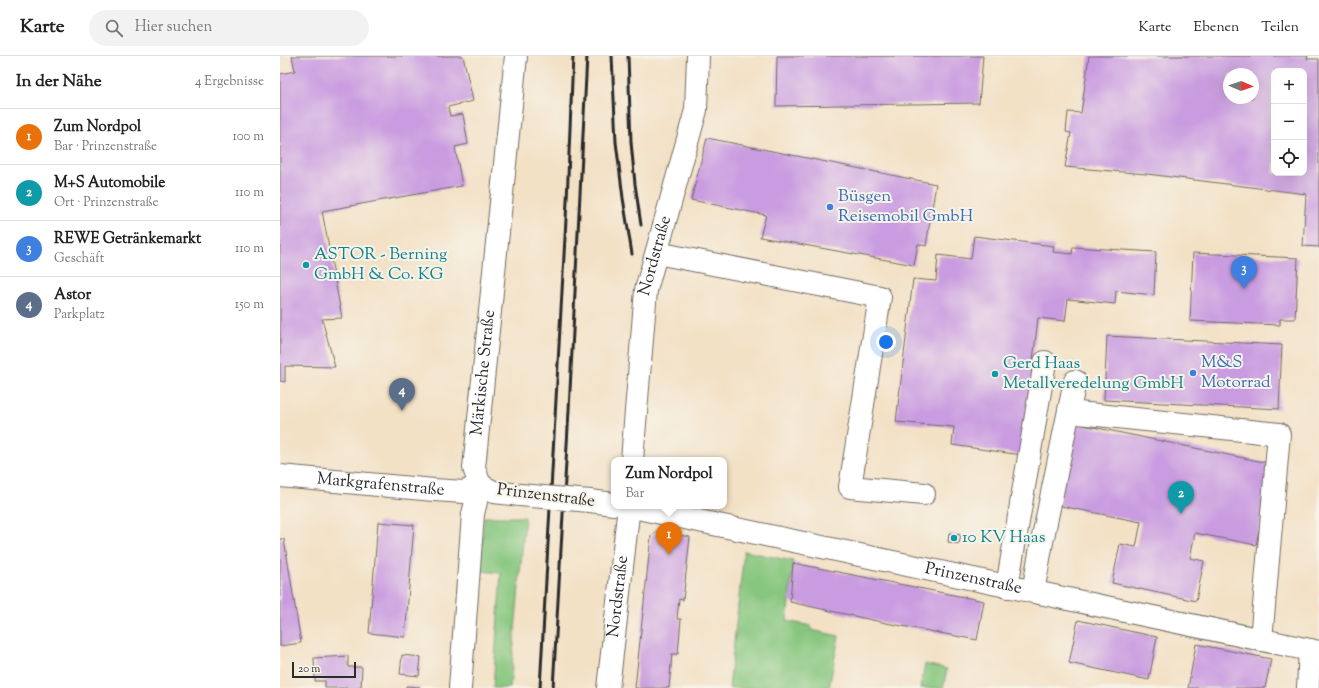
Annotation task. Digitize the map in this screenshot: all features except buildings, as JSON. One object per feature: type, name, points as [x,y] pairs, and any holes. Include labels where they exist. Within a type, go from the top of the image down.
[{"type":"street","name":"Märkische Straße","points":[[480,485],[474,468],[516,56]]},
{"type":"street","name":"Nordstraße","points":[[632,457],[646,290],[696,110],[698,56]]},
{"type":"street","points":[[657,253],[880,297],[850,487],[924,494]]},
{"type":"street","points":[[1007,587],[1045,362]]},
{"type":"street","points":[[1033,592],[1076,381]]},
{"type":"street","points":[[1069,412],[1279,434],[1260,640]]},
{"type":"street","name":"Markgrafenstraße","points":[[280,476],[464,492],[480,485]]},
{"type":"street","name":"Prinzenstraße","points":[[480,485],[494,492],[611,504]]},
{"type":"street","points":[[460,688],[473,514],[480,485]]},
{"type":"street","name":"Nordstraße","points":[[608,688],[628,509]]},
{"type":"street","name":"Prinzenstraße","points":[[642,509],[1315,651]]},
{"type":"street","points":[[1308,688],[1315,651]]},
{"type":"green space","points":[[484,517],[525,517],[510,688],[493,688],[501,573],[481,571]]},
{"type":"green space","points":[[744,551],[793,561],[787,621],[811,626],[811,630],[839,636],[829,688],[729,688]]},
{"type":"green space","points":[[925,664],[947,669],[943,688],[920,688]]},
{"type":"railway","points":[[540,688],[567,201],[573,56]]},
{"type":"railway","points":[[553,688],[587,56]]},
{"type":"railway","points":[[612,56],[616,142],[632,254]]},
{"type":"railway","points":[[628,56],[631,142],[641,225]]},
{"type":"place","name":"Büsgen Reisemobil GmbH","points":[[830,207]]},
{"type":"place","name":"ASTOR - Berning GmbH & Co. KG","points":[[306,265]]},
{"type":"place","name":"REWE Getränkemarkt","points":[[1244,289]]},
{"type":"place","name":"M&S Motorrad","points":[[1193,373]]},
{"type":"place","name":"Gerd Haas Metallveredelung GmbH","points":[[995,374]]},
{"type":"place","name":"Astor","points":[[402,411]]},
{"type":"place","name":"M+S Automobile","points":[[1181,514]]},
{"type":"place","name":"10 KV Haas","points":[[954,538]]},
{"type":"place","name":"Zum Nordpol","points":[[669,555]]}]
